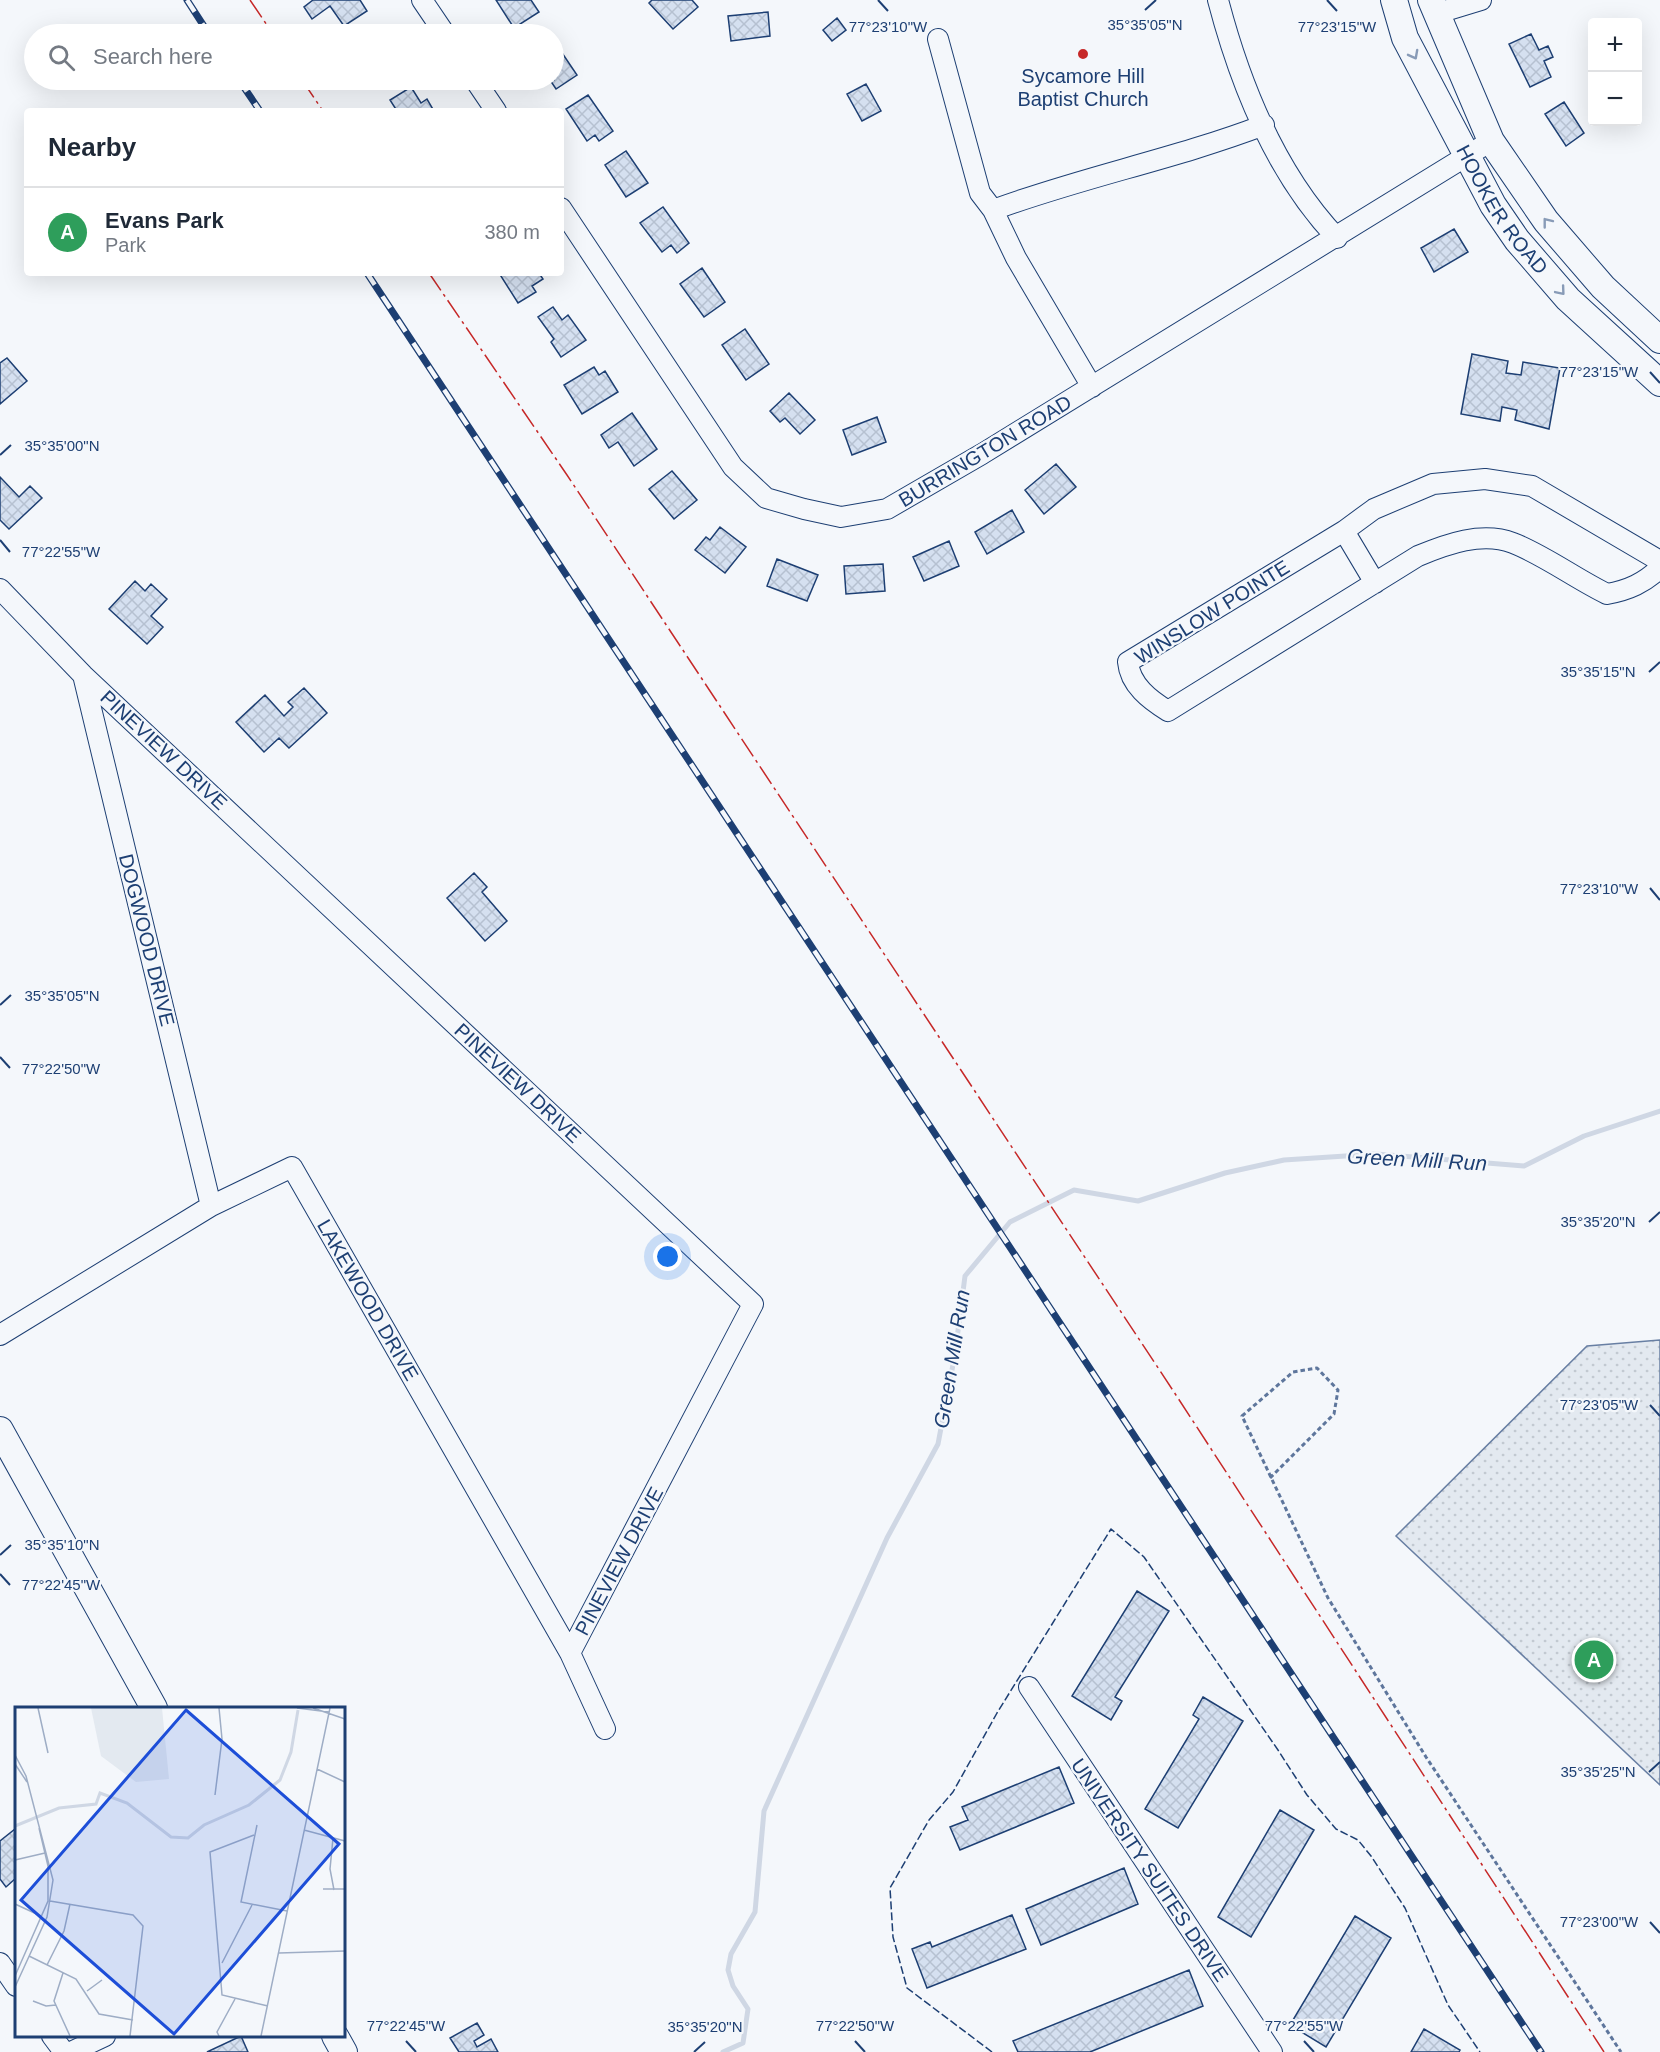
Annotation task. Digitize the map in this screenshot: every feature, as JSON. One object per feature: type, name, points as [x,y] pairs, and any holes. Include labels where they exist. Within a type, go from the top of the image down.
[{"type":"main road","name":"HOOKER ROAD","points":[[1394,0],[1405,38],[1493,205],[1517,240],[1568,299],[1660,383]]},
{"type":"main road","name":"HOOKER ROAD","points":[[1433,7],[1491,141],[1546,221],[1603,287],[1660,340]]},
{"type":"main road","points":[[0,1430],[153,1707]]},
{"type":"main road","points":[[336,2037],[344,2052]]},
{"type":"street","points":[[422,0],[438,24]]},
{"type":"street","points":[[1218,0],[1229,40],[1282,165],[1319,219],[1337,238]]},
{"type":"street","points":[[1433,7],[1481,0]]},
{"type":"street","points":[[938,39],[980,193],[993,210],[1016,258],[1092,387]]},
{"type":"street","points":[[482,90],[494,108]]},
{"type":"street","points":[[993,210],[1081,180],[1179,154],[1264,125]]},
{"type":"street","name":"BURRINGTON ROAD","points":[[564,213],[733,467],[766,498],[841,517],[887,509],[1337,238],[1466,154],[1491,141]]},
{"type":"street","name":"WINSLOW POINTE","points":[[1660,561],[1532,486],[1485,479],[1433,484],[1374,509],[1344,531],[1128,662],[1129,675],[1149,699],[1168,711],[1418,556],[1448,544],[1480,538],[1512,542],[1607,594],[1645,582],[1660,568]]},
{"type":"street","points":[[1344,531],[1375,583]]},
{"type":"street","name":"PINEVIEW DRIVE","points":[[0,589],[83,675],[753,1304],[570,1653]]},
{"type":"street","name":"DOGWOOD DRIVE","points":[[83,675],[211,1206]]},
{"type":"street","name":"LAKEWOOD DRIVE","points":[[0,1335],[211,1206],[292,1167],[570,1653],[605,1729]]},
{"type":"street","name":"UNIVERSITY SUITES DRIVE","points":[[1029,1687],[1272,2052]]},
{"type":"street","points":[[0,1963],[15,1985]]},
{"type":"street","points":[[53,2037],[64,2052]]},
{"type":"street","points":[[71,2052],[103,2037]]},
{"type":"path","points":[[1269,1478],[1334,1414],[1338,1390],[1317,1368],[1293,1372],[1242,1416],[1269,1478],[1340,1618],[1426,1757],[1621,2052]]},
{"type":"shaded area","points":[[1660,1340],[1660,1785],[1396,1536],[1587,1346]]},
{"type":"building","points":[[313,0],[360,0],[367,11],[347,24],[343,24],[330,6],[312,19],[304,7]]},
{"type":"building","points":[[496,0],[531,0],[539,12],[520,24],[511,24]]},
{"type":"building","points":[[652,0],[692,0],[698,7],[673,29],[649,3]]},
{"type":"building","points":[[768,12],[770,36],[731,41],[728,16]]},
{"type":"building","points":[[837,18],[846,30],[832,41],[823,30]]},
{"type":"building","points":[[1531,34],[1539,50],[1548,46],[1553,57],[1544,61],[1551,77],[1530,87],[1509,44]]},
{"type":"building","points":[[564,56],[577,75],[564,84]]},
{"type":"building","points":[[866,84],[881,111],[862,121],[847,94]]},
{"type":"building","points":[[406,90],[413,90],[421,103],[427,99],[432,108],[395,108],[390,100]]},
{"type":"building","points":[[588,95],[613,131],[599,141],[595,135],[587,141],[566,109]]},
{"type":"building","points":[[1564,102],[1584,133],[1566,146],[1545,114]]},
{"type":"building","points":[[626,151],[648,183],[626,197],[605,165]]},
{"type":"building","points":[[663,207],[689,243],[677,253],[671,245],[662,252],[640,223]]},
{"type":"building","points":[[1454,229],[1468,252],[1434,272],[1421,248]]},
{"type":"building","points":[[702,268],[725,302],[704,317],[680,284]]},
{"type":"building","points":[[501,276],[541,276],[543,279],[532,286],[536,292],[518,303]]},
{"type":"building","points":[[553,307],[562,320],[568,315],[586,340],[561,357],[551,342],[554,339],[538,317]]},
{"type":"building","points":[[745,329],[769,364],[746,380],[722,345]]},
{"type":"building","points":[[1472,354],[1508,361],[1506,373],[1521,375],[1523,362],[1560,368],[1549,429],[1515,420],[1517,410],[1502,407],[1500,421],[1461,414]]},
{"type":"building","points":[[7,358],[27,381],[0,404],[0,363]]},
{"type":"building","points":[[594,367],[599,375],[605,371],[618,392],[582,414],[564,385]]},
{"type":"building","points":[[789,393],[815,420],[800,434],[785,418],[780,422],[770,411]]},
{"type":"building","points":[[632,413],[657,449],[634,466],[618,442],[609,448],[601,435]]},
{"type":"building","points":[[877,417],[886,442],[852,455],[843,430]]},
{"type":"building","points":[[1056,464],[1076,487],[1044,514],[1025,490]]},
{"type":"building","points":[[672,471],[697,500],[674,519],[649,489]]},
{"type":"building","points":[[0,477],[19,497],[30,486],[42,498],[9,529],[0,520]]},
{"type":"building","points":[[1012,510],[1024,532],[987,554],[975,532]]},
{"type":"building","points":[[720,527],[746,547],[725,573],[695,550],[706,537],[710,540]]},
{"type":"building","points":[[949,541],[959,566],[924,581],[913,557]]},
{"type":"building","points":[[777,559],[818,575],[807,601],[767,586]]},
{"type":"building","points":[[883,564],[885,591],[846,594],[844,566]]},
{"type":"building","points":[[135,581],[145,591],[151,584],[167,599],[151,616],[163,627],[147,644],[109,609]]},
{"type":"building","points":[[304,688],[327,713],[289,748],[279,738],[264,752],[236,722],[265,695],[284,716],[293,707],[288,702]]},
{"type":"building","points":[[474,873],[487,887],[482,892],[507,921],[485,941],[447,898]]},
{"type":"building","points":[[1137,1591],[1169,1611],[1115,1697],[1122,1701],[1111,1720],[1072,1696]]},
{"type":"building","points":[[1203,1697],[1243,1721],[1178,1828],[1145,1809],[1199,1719],[1193,1715]]},
{"type":"building","points":[[1059,1767],[1074,1803],[960,1850],[950,1827],[968,1820],[962,1807]]},
{"type":"building","points":[[1280,1810],[1314,1830],[1251,1937],[1218,1917]]},
{"type":"building","points":[[15,1829],[15,1879],[6,1887],[0,1879],[0,1841]]},
{"type":"building","points":[[1124,1868],[1138,1904],[1041,1945],[1026,1909]]},
{"type":"building","points":[[1012,1915],[1026,1949],[927,1988],[912,1949],[930,1942],[932,1947]]},
{"type":"building","points":[[1355,1916],[1391,1938],[1326,2047],[1290,2025]]},
{"type":"building","points":[[1189,1970],[1203,2006],[1090,2052],[1018,2052],[1013,2041]]},
{"type":"building","points":[[477,2023],[484,2035],[474,2041],[477,2047],[491,2039],[498,2052],[459,2052],[450,2038]]},
{"type":"building","points":[[1424,2029],[1460,2050],[1459,2052],[1411,2052]]},
{"type":"building","points":[[241,2037],[248,2052],[207,2052]]},
{"type":"waterway","name":"Green Mill Run","points":[[723,2052],[743,2043],[748,2009],[733,1986],[728,1970],[731,1954],[755,1912],[764,1811],[887,1538],[938,1444],[955,1354],[965,1276],[1010,1222],[1074,1190],[1138,1201],[1225,1173],[1284,1160],[1376,1154],[1524,1166],[1584,1136],[1660,1111]]},
{"type":"railway","points":[[187,0],[203,24]]},
{"type":"railway","points":[[246,90],[258,108]]},
{"type":"railway","points":[[369,276],[1541,2052]]},
{"type":"fence","points":[[992,2052],[907,1988],[893,1937],[890,1888],[929,1820],[953,1792],[997,1713],[1111,1529],[1144,1557],[1307,1795],[1336,1829],[1358,1840],[1371,1856],[1405,1908],[1448,2005],[1480,2052]]},
{"type":"power","points":[[250,0],[266,24]]},
{"type":"power","points":[[309,90],[321,108]]},
{"type":"power","points":[[431,276],[567,475],[1174,1392],[1604,2052]]},
{"type":"place","name":"Sycamore Hill Baptist Church","points":[[1083,54]]},
{"type":"place","name":"Evans Park","points":[[1594,1660]]}]
